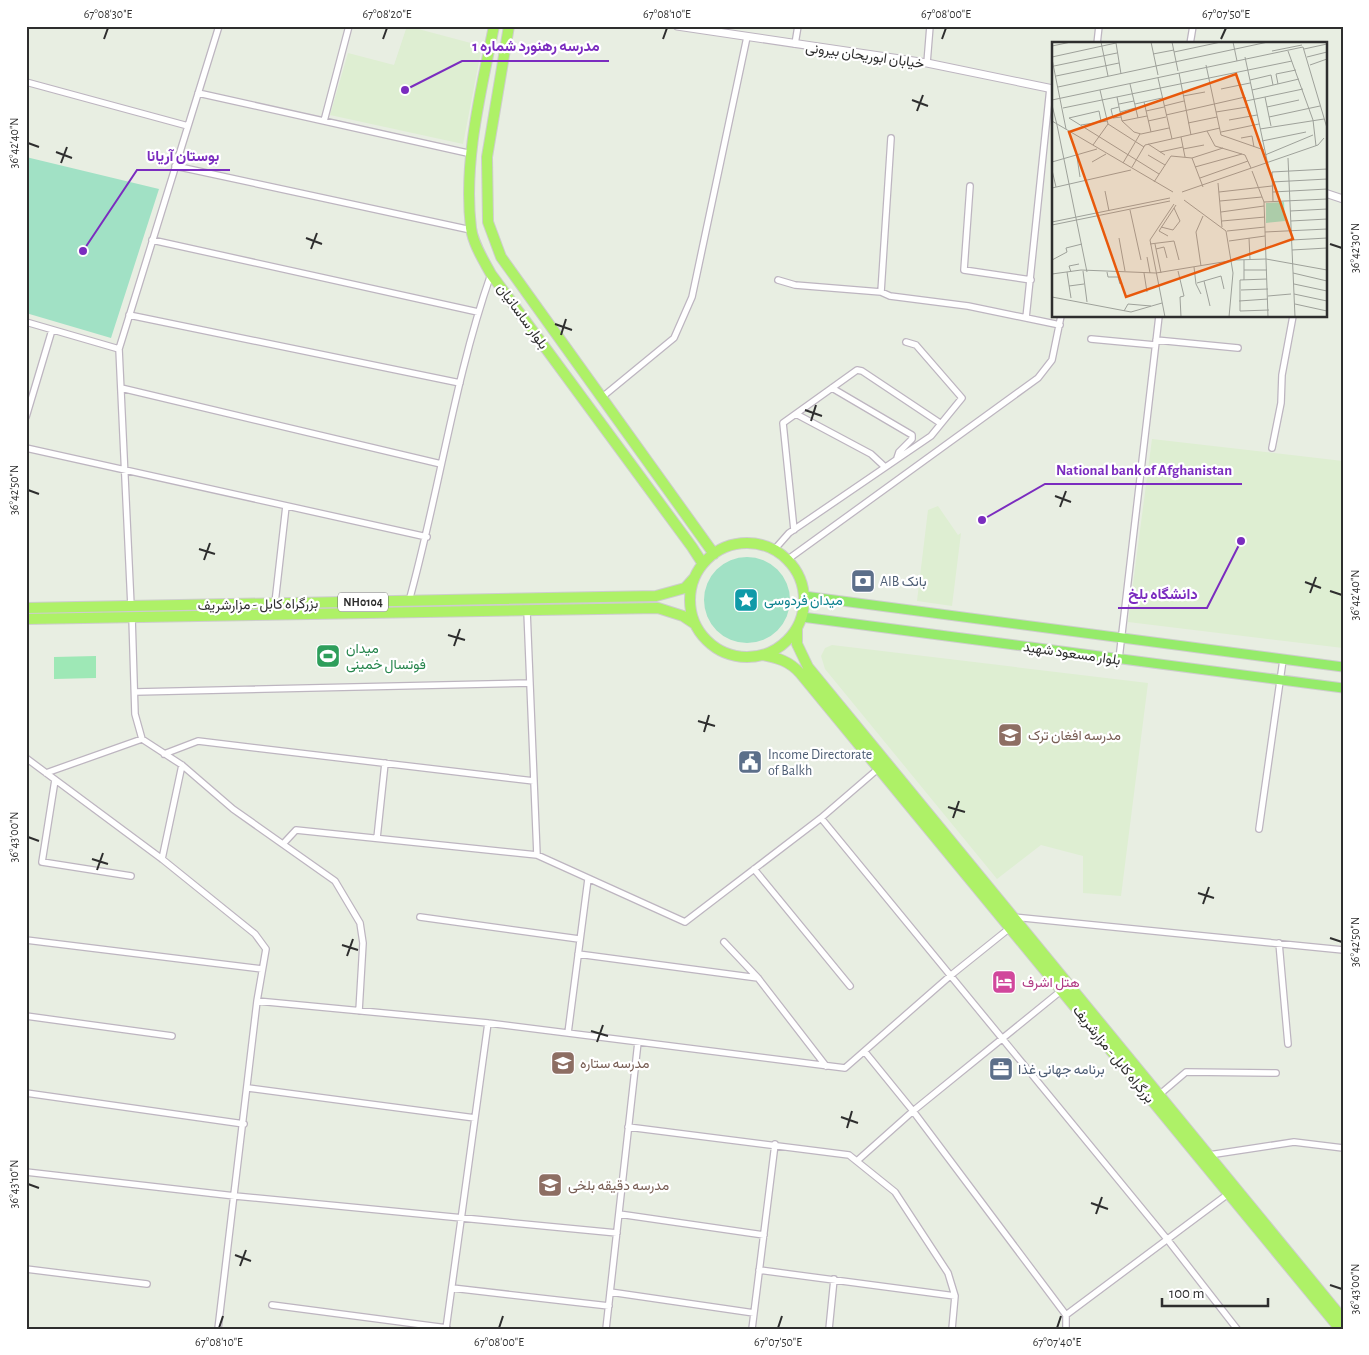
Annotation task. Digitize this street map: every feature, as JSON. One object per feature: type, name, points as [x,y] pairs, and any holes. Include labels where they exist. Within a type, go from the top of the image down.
[{"type":"highway","name":"بلوار ساسانیان","points":[[494,26],[480,94],[472,154],[471,230],[492,274],[703,564]]},
{"type":"highway","name":"بلوار ساسانیان","points":[[510,26],[487,157],[488,222],[501,257],[714,554]]},
{"type":"highway","name":"NH0104","points":[[744,544],[762,546],[774,550],[787,560],[799,576],[804,596],[802,618],[788,640],[776,650],[762,655],[747,657],[731,655],[716,648],[704,638],[695,624],[691,609],[690,593],[694,578],[703,564],[714,554],[725,548],[744,544]]},
{"type":"highway","name":"بزرگراه کابل - مزارشریف","points":[[26,608],[656,596],[685,588],[694,578]]},
{"type":"highway","name":"بزرگراه کابل - مزارشریف","points":[[26,619],[658,608],[683,616],[695,624]]},
{"type":"highway","name":"بزرگراه کابل - مزارشریف","points":[[796,629],[800,655],[879,768],[1159,1095],[1343,1318]]},
{"type":"highway","name":"بزرگراه کابل - مزارشریف","points":[[762,655],[778,658],[792,664],[839,713],[1012,922],[1062,990],[1340,1329]]},
{"type":"main road","name":"بلوار مسعود شهید","points":[[804,596],[1343,668]]},
{"type":"main road","name":"بلوار مسعود شهید","points":[[802,618],[1343,688]]},
{"type":"street","points":[[131,606],[126,471],[118,349],[219,26]]},
{"type":"street","points":[[324,121],[349,26]]},
{"type":"street","name":"خیابان ابوریحان بیرونی","points":[[677,26],[927,63],[1051,89]]},
{"type":"street","points":[[795,44],[798,26]]},
{"type":"street","points":[[927,63],[930,26]]},
{"type":"street","points":[[1097,42],[1099,26]]},
{"type":"street","points":[[1190,42],[1193,26]]},
{"type":"street","points":[[601,398],[674,338],[692,297],[747,36]]},
{"type":"street","points":[[26,82],[188,126]]},
{"type":"street","points":[[1026,318],[1051,89]]},
{"type":"street","points":[[198,94],[472,154]]},
{"type":"street","points":[[881,292],[891,138]]},
{"type":"street","points":[[175,166],[471,230]]},
{"type":"street","points":[[970,186],[964,270],[1031,280]]},
{"type":"street","points":[[1326,193],[1343,199]]},
{"type":"street","points":[[152,240],[478,312]]},
{"type":"street","points":[[409,601],[427,537],[441,464],[478,312],[492,274]]},
{"type":"street","points":[[778,280],[795,285],[881,292],[890,296],[968,306],[1060,325]]},
{"type":"street","points":[[129,315],[460,383]]},
{"type":"street","points":[[787,560],[1038,378],[1052,360],[1061,318]]},
{"type":"street","points":[[1118,660],[1159,318]]},
{"type":"street","points":[[1272,448],[1281,403],[1282,375],[1293,318]]},
{"type":"street","points":[[26,322],[118,349]]},
{"type":"street","points":[[26,417],[28,401],[52,330]]},
{"type":"street","points":[[1091,339],[1238,348]]},
{"type":"street","points":[[774,550],[794,530],[931,436],[962,398],[916,345],[906,342]]},
{"type":"street","points":[[794,530],[783,423],[857,370],[862,370],[940,423]]},
{"type":"street","points":[[121,388],[441,464]]},
{"type":"street","points":[[832,388],[912,435],[912,439],[899,452],[897,458]]},
{"type":"street","points":[[796,414],[872,454],[885,466]]},
{"type":"street","points":[[26,448],[427,537]]},
{"type":"street","points":[[275,603],[286,506]]},
{"type":"street","points":[[527,611],[537,855]]},
{"type":"street","points":[[132,617],[136,692],[135,714],[142,739],[182,765],[233,809],[335,881],[360,923],[363,943],[359,1011]]},
{"type":"street","points":[[1260,830],[1283,660]]},
{"type":"street","points":[[136,692],[530,684]]},
{"type":"street","points":[[46,773],[142,739]]},
{"type":"street","points":[[164,754],[198,741],[534,781]]},
{"type":"street","points":[[26,758],[162,859],[261,940],[266,948],[257,1001],[244,1124],[218,1329]]},
{"type":"street","points":[[377,838],[385,763]]},
{"type":"street","points":[[162,859],[182,765]]},
{"type":"street","points":[[283,844],[296,830],[537,855],[685,922],[821,818],[879,768]]},
{"type":"street","points":[[54,780],[42,862],[132,876]]},
{"type":"street","points":[[821,818],[1167,1240],[1237,1329]]},
{"type":"street","points":[[754,869],[850,986]]},
{"type":"street","points":[[568,1033],[588,879]]},
{"type":"street","points":[[420,917],[579,940]]},
{"type":"street","points":[[257,1001],[488,1023],[845,1068],[1012,922],[1279,943],[1343,950]]},
{"type":"street","points":[[26,940],[262,969]]},
{"type":"street","points":[[724,942],[758,978],[826,1066]]},
{"type":"street","points":[[1279,943],[1288,1044]]},
{"type":"street","points":[[578,954],[758,978]]},
{"type":"street","points":[[858,1160],[913,1111],[1062,990]]},
{"type":"street","points":[[26,1016],[172,1036]]},
{"type":"street","points":[[272,1305],[446,1328],[488,1023]]},
{"type":"street","points":[[606,1329],[638,1042]]},
{"type":"street","points":[[865,1052],[913,1111],[1066,1315],[1066,1329]]},
{"type":"street","points":[[1159,1095],[1184,1073],[1276,1073]]},
{"type":"street","points":[[248,1088],[475,1118]]},
{"type":"street","points":[[26,1093],[244,1124]]},
{"type":"street","points":[[628,1127],[776,1144],[849,1155],[858,1160],[895,1192],[948,1273],[955,1296],[952,1329]]},
{"type":"street","points":[[1208,1155],[1294,1142],[1343,1148]]},
{"type":"street","points":[[752,1329],[776,1144]]},
{"type":"street","points":[[26,1172],[235,1196],[617,1233]]},
{"type":"street","points":[[1066,1315],[1228,1194]]},
{"type":"street","points":[[619,1214],[764,1235]]},
{"type":"street","points":[[26,1269],[147,1284]]},
{"type":"street","points":[[759,1270],[955,1296]]},
{"type":"street","points":[[829,1329],[834,1279]]},
{"type":"street","points":[[452,1288],[609,1306]]},
{"type":"street","points":[[610,1292],[754,1313]]},
{"type":"shaded area","points":[[407,26],[482,46],[463,144],[330,115],[348,53],[394,65]]},
{"type":"shaded area","points":[[1152,439],[1343,461],[1343,648],[1128,622]]},
{"type":"shaded area","points":[[938,506],[958,535],[961,533],[952,606],[917,601],[928,510]]},
{"type":"shaded area","name":"مدرسه افغان ترک","points":[[832,645],[1148,683],[1121,896],[1083,893],[1083,856],[1041,845],[997,879],[825,669],[821,656],[825,648]]},
{"type":"green space","points":[[26,157],[159,189],[111,338],[26,313]]},
{"type":"green space","points":[[739,557],[755,557],[764,560],[778,569],[787,583],[790,600],[787,617],[778,631],[764,640],[755,643],[739,643],[723,636],[711,624],[704,608],[704,592],[711,576],[723,564]]},
{"type":"green space","points":[[96,656],[96,678],[54,679],[54,657]]},
{"type":"place","name":"مدرسه رهنورد شماره 1","points":[[405,90]]},
{"type":"place","name":"بوستان آریانا","points":[[83,251]]},
{"type":"place","name":"National bank of Afghanistan","points":[[982,520]]},
{"type":"place","name":"دانشگاه بلخ","points":[[1241,541]]},
{"type":"place","name":"AIB بانک","points":[[863,581]]},
{"type":"place","name":"میدان فردوسی","points":[[746,600]]},
{"type":"place","name":"میدان فوتسال خمینی","points":[[328,656]]},
{"type":"place","name":"مدرسه افغان ترک","points":[[1010,735]]},
{"type":"place","name":"Income Directorate of Balkh","points":[[750,762]]},
{"type":"place","name":"هتل اشرف","points":[[1004,982]]},
{"type":"place","name":"مدرسه ستاره","points":[[563,1063]]},
{"type":"place","name":"برنامه جهانی غذا","points":[[1001,1069]]},
{"type":"place","name":"مدرسه دقيقه بلخى","points":[[550,1185]]}]
